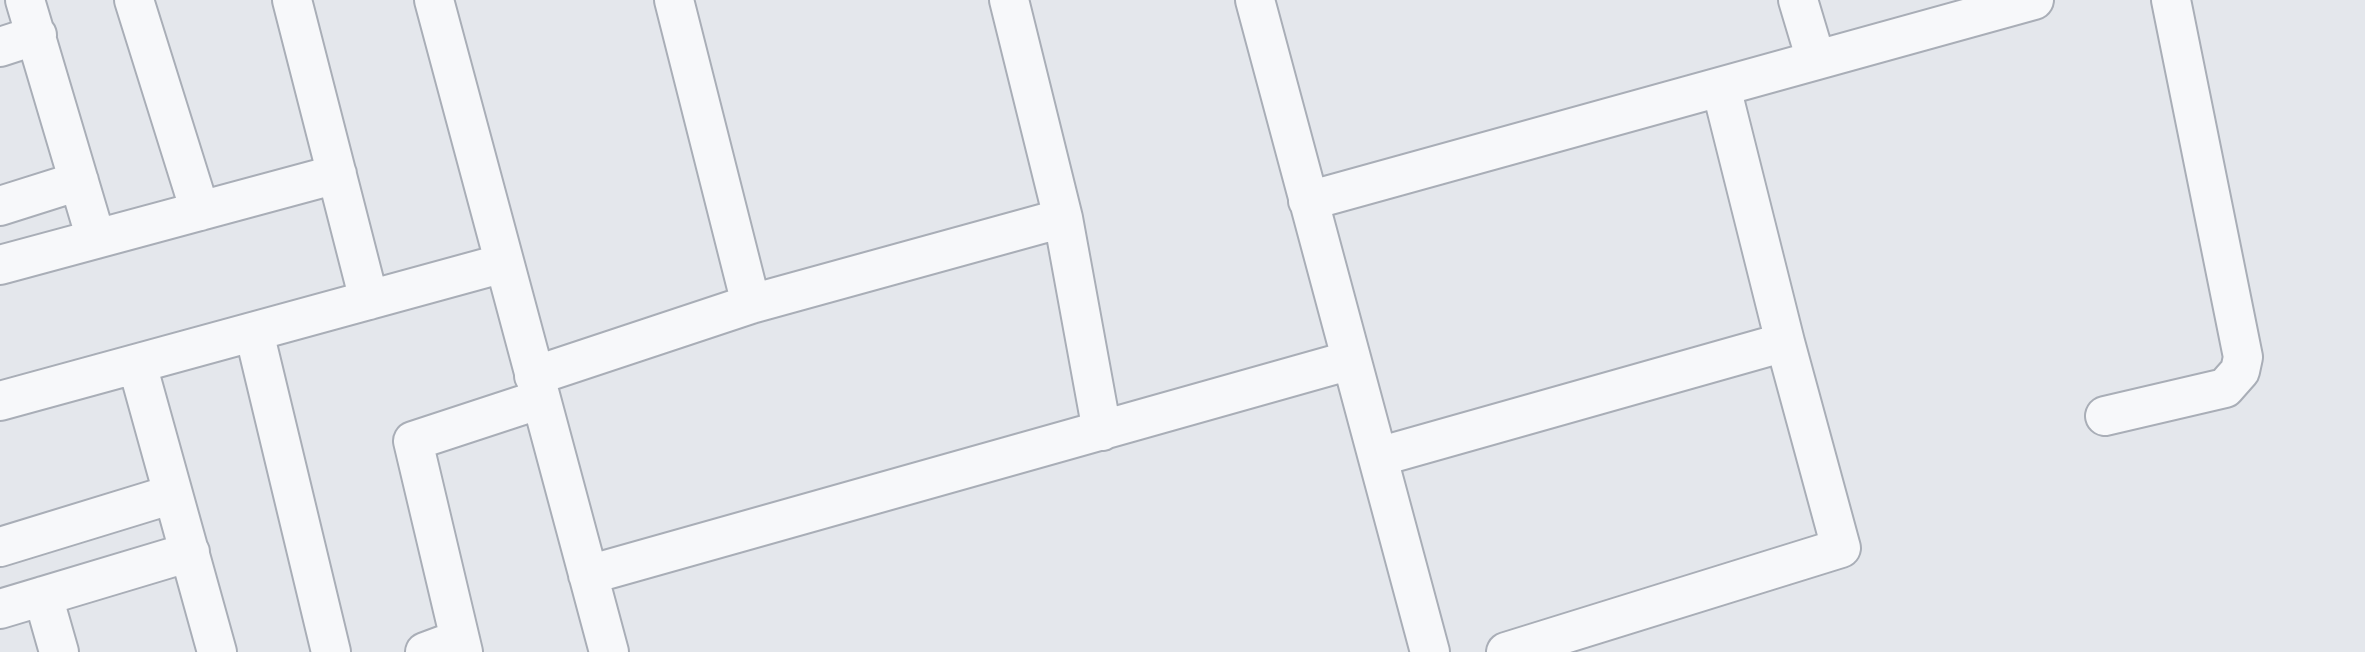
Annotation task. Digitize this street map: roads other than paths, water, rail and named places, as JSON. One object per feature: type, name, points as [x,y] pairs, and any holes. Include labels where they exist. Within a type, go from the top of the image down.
[{"type":"street","points":[[134,0],[200,211]]},
{"type":"street","points":[[292,0],[369,300]]},
{"type":"street","points":[[433,0],[609,652]]},
{"type":"street","points":[[674,0],[751,304]]},
{"type":"street","points":[[1009,0],[1063,218],[1102,430]]},
{"type":"street","points":[[1798,0],[1816,60]]},
{"type":"street","points":[[1308,201],[1816,60],[1941,13],[2034,0]]},
{"type":"street","points":[[2105,416],[2225,388],[2240,371],[2244,356],[2171,0]]},
{"type":"street","points":[[1258,1],[1308,201],[1430,652]]},
{"type":"street","points":[[0,47],[31,18],[96,239]]},
{"type":"street","points":[[1506,652],[1841,548],[1784,342],[1721,87]]},
{"type":"street","points":[[0,264],[337,174]]},
{"type":"street","points":[[0,206],[79,181]]},
{"type":"street","points":[[425,652],[462,645],[413,441],[538,387],[751,304],[1063,218]]},
{"type":"street","points":[[0,401],[504,263]]},
{"type":"street","points":[[254,332],[331,652]]},
{"type":"street","points":[[1378,457],[1784,342]]},
{"type":"street","points":[[588,575],[1351,360]]},
{"type":"street","points":[[137,364],[218,652]]},
{"type":"street","points":[[0,547],[173,494]]},
{"type":"street","points":[[0,609],[190,552]]},
{"type":"street","points":[[43,596],[59,652]]}]
